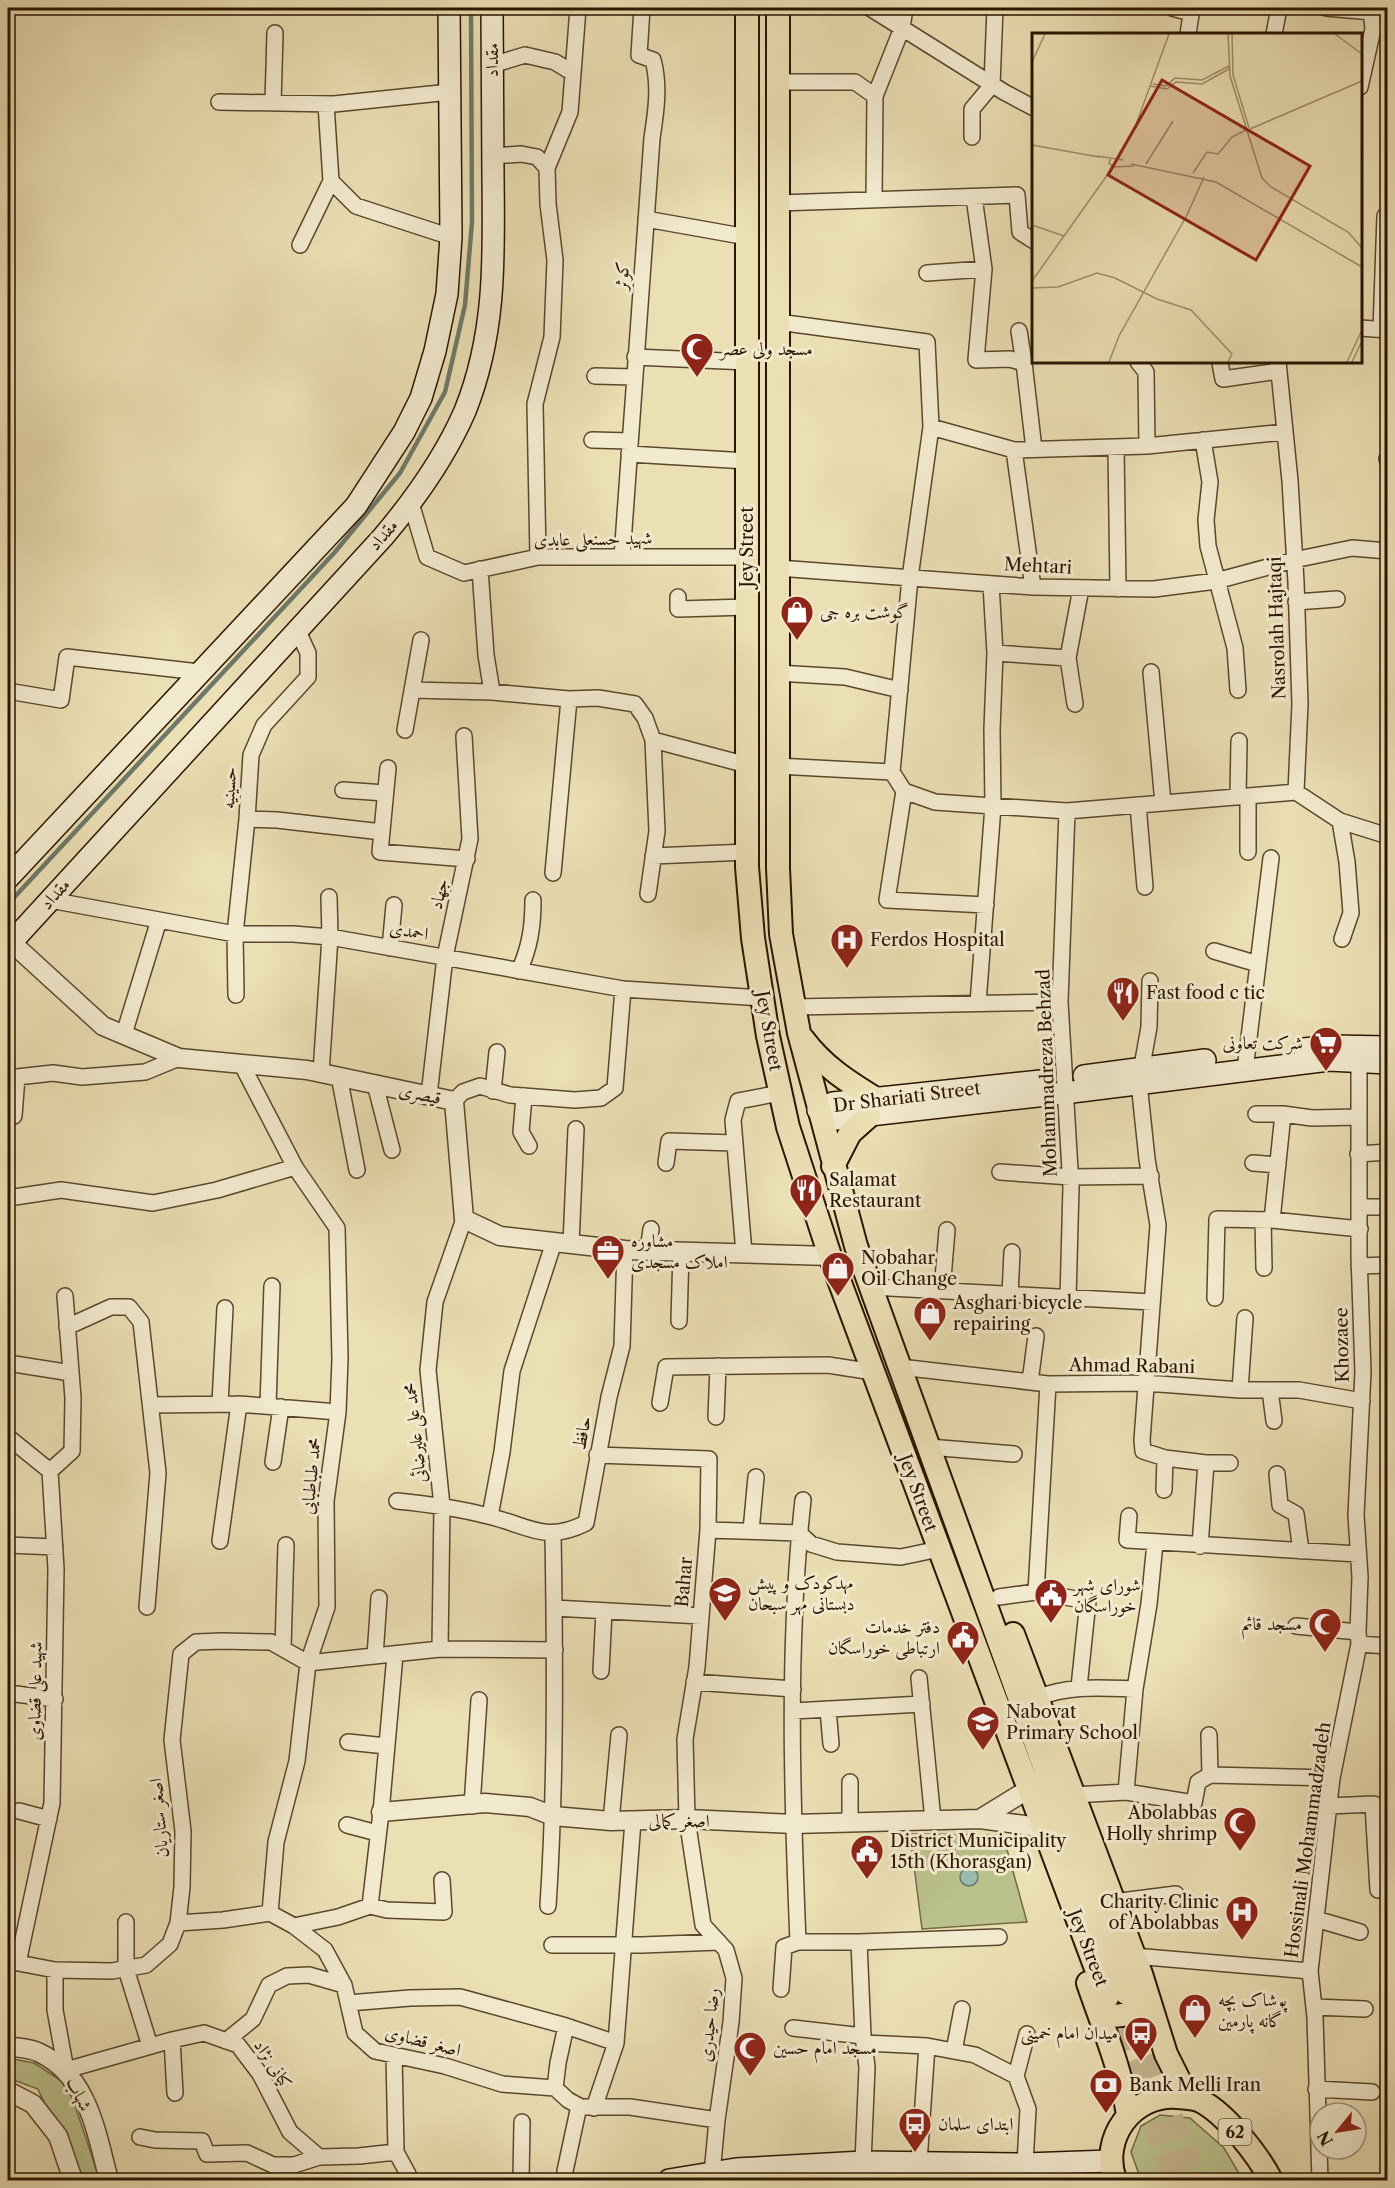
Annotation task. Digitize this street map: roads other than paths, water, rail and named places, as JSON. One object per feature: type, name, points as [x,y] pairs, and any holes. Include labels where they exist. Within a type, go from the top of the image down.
[{"type":"main road","points":[[11,867],[356,506],[404,432],[421,398],[435,351],[447,294],[451,237],[449,8]]},
{"type":"main road","name":"مقداد","points":[[9,942],[50,900],[411,503],[443,453],[465,411],[481,362],[492,303],[492,8]]},
{"type":"main road","name":"Jey Street","points":[[747,8],[747,852],[753,938],[768,1036],[782,1103],[830,1256],[939,1549],[1120,1998]]},
{"type":"main road","name":"Jey Street","points":[[778,8],[777,766],[781,934],[799,1033],[856,1246],[963,1542],[1120,1998]]},
{"type":"main road","points":[[799,1033],[814,1055],[872,1107],[850,1133],[833,1166]]},
{"type":"main road","name":"Dr Shariati Street","points":[[818,1110],[835,1119],[872,1107],[1246,1063],[1330,1046],[1388,1063]]},
{"type":"main road","name":"Dr Shariati Street","points":[[1359,1054],[1388,1047]]},
{"type":"main road","points":[[782,1103],[818,1110]]},
{"type":"main road","points":[[817,2181],[893,2179],[926,2173],[1025,2164],[1112,2170],[1114,2136],[1128,2115],[1118,2068],[1120,1998],[1134,1956],[992,1578],[963,1542]]},
{"type":"main road","points":[[939,1549],[938,1579],[1031,1826],[1120,1998],[1166,2054],[1188,2098]]},
{"type":"main road","name":"62","points":[[1128,2115],[1142,2105],[1158,2099],[1173,2097],[1199,2100],[1213,2109],[1262,2162],[1271,2181]]},
{"type":"main road","points":[[669,2181],[736,2169],[863,2162],[926,2173],[1008,2176],[1050,2181]]},
{"type":"street","points":[[538,557],[535,404],[552,337],[555,260],[548,204],[547,168],[570,112],[578,8]]},
{"type":"street","name":"کوثر","points":[[622,557],[635,357],[657,104],[656,71],[653,60],[639,55],[642,8]]},
{"type":"street","points":[[870,8],[992,85],[1032,107]]},
{"type":"street","points":[[874,200],[875,96],[902,28],[904,8]]},
{"type":"street","points":[[972,137],[972,110],[992,85],[995,8]]},
{"type":"street","points":[[1172,8],[1191,10],[1188,33]]},
{"type":"street","points":[[1274,33],[1279,8]]},
{"type":"street","points":[[1326,8],[1372,10],[1380,29],[1362,81]]},
{"type":"street","points":[[273,103],[275,33]]},
{"type":"street","points":[[492,65],[525,55],[555,62],[573,73]]},
{"type":"street","points":[[777,82],[855,82],[875,96]]},
{"type":"street","points":[[219,102],[326,104],[450,92]]},
{"type":"street","points":[[300,244],[331,181],[326,104]]},
{"type":"street","points":[[493,156],[521,154],[537,157],[547,168]]},
{"type":"street","points":[[331,181],[356,206],[451,237]]},
{"type":"street","points":[[777,203],[1017,195],[1020,232],[1032,240]]},
{"type":"street","points":[[974,196],[984,269],[976,360],[1010,359],[1024,363]]},
{"type":"street","points":[[1362,328],[1384,330],[1385,216],[1388,216]]},
{"type":"street","points":[[646,219],[747,237]]},
{"type":"street","points":[[927,273],[984,269]]},
{"type":"street","points":[[777,321],[927,342],[931,427],[910,578],[892,772],[904,791],[935,802],[1067,811],[1296,792],[1340,821],[1388,836]]},
{"type":"street","points":[[1019,331],[1034,449]]},
{"type":"street","points":[[635,357],[747,362]]},
{"type":"street","points":[[1139,363],[1146,372],[1147,446]]},
{"type":"street","points":[[1220,363],[1223,379],[1279,366]]},
{"type":"street","name":"Nasrolah Hajtaqi","points":[[1279,366],[1290,481],[1296,602],[1300,704],[1296,792]]},
{"type":"street","points":[[595,376],[634,377]]},
{"type":"street","points":[[931,427],[1014,450],[1147,446],[1285,432]]},
{"type":"street","points":[[592,440],[629,447],[747,460]]},
{"type":"street","points":[[1203,440],[1210,482],[1206,520],[1208,546],[1235,648],[1238,690]]},
{"type":"street","points":[[1116,447],[1118,589]]},
{"type":"street","points":[[1014,450],[1033,587]]},
{"type":"street","name":"شهید حسنعلی عابدی","points":[[411,503],[427,557],[464,573],[538,557],[747,557]]},
{"type":"street","name":"Mehtari","points":[[777,568],[1033,587],[1154,589],[1216,581],[1294,560],[1352,548],[1388,551]]},
{"type":"street","points":[[480,569],[486,655],[492,692]]},
{"type":"street","points":[[978,1003],[993,806],[992,729],[995,653],[991,584]]},
{"type":"street","points":[[1075,704],[1068,658],[1081,588]]},
{"type":"street","points":[[678,597],[678,609],[747,607]]},
{"type":"street","points":[[1296,602],[1337,599]]},
{"type":"street","name":"حسینیه","points":[[236,995],[235,934],[251,755],[264,725],[308,676],[308,653],[297,629]]},
{"type":"street","points":[[405,730],[421,640]]},
{"type":"street","points":[[995,653],[1068,658]]},
{"type":"street","points":[[8,692],[61,700],[67,657],[199,672]]},
{"type":"street","points":[[1151,672],[1163,803]]},
{"type":"street","points":[[777,673],[845,677],[900,690]]},
{"type":"street","points":[[412,690],[492,692],[569,699],[598,698],[635,704],[645,718],[653,740],[657,831],[648,894]]},
{"type":"street","points":[[553,873],[569,699]]},
{"type":"street","name":"جهاد","points":[[429,1095],[445,957],[470,839],[464,736]]},
{"type":"street","points":[[653,740],[747,765]]},
{"type":"street","points":[[1239,741],[1248,852]]},
{"type":"street","points":[[777,766],[892,772]]},
{"type":"street","points":[[388,768],[380,852],[467,859]]},
{"type":"street","points":[[343,790],[385,793]]},
{"type":"street","points":[[904,791],[887,900],[986,905]]},
{"type":"street","points":[[1138,806],[1145,887]]},
{"type":"street","name":"Mohammadreza Behzad","points":[[1067,811],[1060,1002],[1071,1177],[1068,1298]]},
{"type":"street","points":[[247,819],[277,820],[382,832]]},
{"type":"street","points":[[1340,821],[1347,862],[1351,913],[1342,939]]},
{"type":"street","points":[[653,856],[747,852]]},
{"type":"street","points":[[1246,1063],[1271,858]]},
{"type":"street","points":[[329,897],[330,1074],[357,1170]]},
{"type":"street","name":"احمدی","points":[[50,900],[235,934],[293,934],[330,937],[623,989],[762,998]]},
{"type":"street","points":[[519,971],[529,951],[533,900]]},
{"type":"street","points":[[390,948],[394,905]]},
{"type":"street","points":[[124,1034],[159,920]]},
{"type":"street","name":"قیصری","points":[[9,942],[103,1026],[179,1058],[330,1074],[454,1101],[464,1219]]},
{"type":"street","points":[[1214,951],[1258,964]]},
{"type":"street","points":[[1150,981],[1149,1027],[1140,1076],[1147,1159],[1158,1225],[1143,1451],[1165,1458],[1206,1463],[1230,1463]]},
{"type":"street","points":[[454,1101],[463,1092],[480,1086],[493,1091],[524,1096],[575,1100],[601,1098],[615,1088],[623,989]]},
{"type":"street","points":[[794,1007],[1060,1002]]},
{"type":"street","points":[[493,1091],[497,1052]]},
{"type":"street","name":"Khozaee","points":[[1358,1638],[1360,1577],[1356,1515],[1363,1372],[1359,1266],[1359,1054]]},
{"type":"street","points":[[14,1116],[12,1078],[53,1073],[82,1077],[145,1072],[179,1058]]},
{"type":"street","name":"محمد طباطبایی","points":[[241,1063],[295,1167],[337,1228],[340,1359],[338,1412],[326,1502],[327,1607],[308,1663],[297,1761],[276,1842],[270,1913]]},
{"type":"street","points":[[375,1084],[392,1150]]},
{"type":"street","points":[[524,1096],[521,1132],[529,1146]]},
{"type":"street","points":[[744,1253],[733,1120],[738,1101],[782,1103]]},
{"type":"street","points":[[1256,1114],[1283,1113],[1312,1118],[1359,1117]]},
{"type":"street","points":[[1264,1268],[1267,1220],[1278,1165],[1283,1113]]},
{"type":"street","points":[[490,1516],[502,1452],[512,1371],[562,1243],[576,1129]]},
{"type":"street","points":[[666,1163],[669,1141],[735,1143]]},
{"type":"street","points":[[1358,1154],[1388,1152]]},
{"type":"street","points":[[1253,1163],[1278,1165]]},
{"type":"street","points":[[8,1198],[61,1190],[153,1203],[217,1190],[295,1167]]},
{"type":"street","points":[[1000,1172],[1071,1177],[1151,1176]]},
{"type":"street","points":[[1360,1207],[1388,1208]]},
{"type":"street","points":[[464,1219],[500,1236],[625,1250],[830,1256]]},
{"type":"street","name":"محمد علی علیرضائی","points":[[440,1649],[442,1506],[428,1370],[435,1302],[464,1219]]},
{"type":"street","points":[[1215,1298],[1217,1219],[1267,1220],[1360,1229]]},
{"type":"street","points":[[648,1251],[651,1229]]},
{"type":"street","points":[[942,1291],[947,1230]]},
{"type":"street","name":"حافظ","points":[[397,1501],[442,1506],[490,1516],[529,1530],[553,1533],[571,1531],[586,1523],[597,1455],[622,1346],[625,1250]]},
{"type":"street","points":[[679,1321],[681,1252]]},
{"type":"street","points":[[1010,1294],[1012,1252]]},
{"type":"street","points":[[1359,1266],[1388,1265]]},
{"type":"street","points":[[272,1286],[273,1462]]},
{"type":"street","points":[[871,1287],[1152,1302]]},
{"type":"street","points":[[8,1437],[50,1471],[72,1452],[73,1408],[65,1296]]},
{"type":"street","points":[[67,1327],[111,1307],[129,1307],[141,1322],[158,1473],[147,1607]]},
{"type":"street","points":[[220,1404],[225,1308]]},
{"type":"street","points":[[1240,1390],[1245,1318]]},
{"type":"street","points":[[1030,1382],[1036,1336]]},
{"type":"street","points":[[8,1363],[71,1373]]},
{"type":"street","points":[[660,1403],[666,1367],[828,1365],[873,1372]]},
{"type":"street","points":[[716,1417],[718,1366]]},
{"type":"street","name":"Ahmad Rabani","points":[[900,1367],[1048,1384],[1146,1383],[1240,1390],[1299,1390],[1362,1401]]},
{"type":"street","points":[[1036,1592],[1048,1384]]},
{"type":"street","points":[[1270,1390],[1274,1421]]},
{"type":"street","points":[[152,1405],[238,1404],[338,1412]]},
{"type":"street","points":[[220,1541],[238,1404]]},
{"type":"street","points":[[929,1447],[1014,1454]]},
{"type":"street","name":"Bahar","points":[[597,1455],[709,1459],[708,1530],[701,1616],[685,1739],[687,1819]]},
{"type":"street","points":[[1164,1490],[1165,1458]]},
{"type":"street","points":[[1200,1546],[1206,1463]]},
{"type":"street","name":"شهید علی قضاوی","points":[[13,1962],[52,1803],[55,1547],[50,1471]]},
{"type":"street","points":[[1277,1474],[1280,1505],[1296,1514],[1301,1551]]},
{"type":"street","points":[[751,1531],[756,1477]]},
{"type":"street","points":[[798,1942],[793,1824],[793,1689],[803,1500]]},
{"type":"street","points":[[1128,1516],[1127,1540],[1358,1554]]},
{"type":"street","points":[[708,1530],[800,1533],[811,1544],[837,1552],[901,1557],[939,1549]]},
{"type":"street","points":[[548,1906],[554,1816],[553,1533]]},
{"type":"street","points":[[1126,1792],[1135,1689],[1149,1604],[1155,1543]]},
{"type":"street","points":[[8,1545],[55,1547]]},
{"type":"street","points":[[283,1648],[286,1545]]},
{"type":"street","points":[[999,1597],[1036,1592],[1088,1601],[1079,1687]]},
{"type":"street","points":[[375,1656],[379,1598]]},
{"type":"street","points":[[554,1608],[701,1616]]},
{"type":"street","points":[[602,1671],[604,1611]]},
{"type":"street","points":[[1296,1626],[1388,1646]]},
{"type":"street","name":"Hossinali Mohammadzadeh","points":[[1320,2181],[1314,2007],[1310,1971],[1332,1778],[1358,1638]]},
{"type":"street","name":"اصغر ستاریان","points":[[13,1962],[55,1970],[112,1971],[146,1965],[170,1944],[178,1923],[182,1887],[183,1831],[172,1740],[181,1654],[196,1642],[271,1642],[308,1663]]},
{"type":"street","points":[[308,1663],[440,1649],[555,1650]]},
{"type":"street","points":[[370,1906],[395,1655]]},
{"type":"street","points":[[919,1678],[933,1820]]},
{"type":"street","points":[[694,1682],[793,1689]]},
{"type":"street","points":[[1037,1698],[1052,1692],[1079,1687],[1135,1689]]},
{"type":"street","points":[[8,1693],[55,1700]]},
{"type":"street","points":[[472,1806],[480,1700]]},
{"type":"street","points":[[793,1711],[921,1704]]},
{"type":"street","points":[[828,1709],[831,1744]]},
{"type":"street","points":[[1209,1735],[1210,1775]]},
{"type":"street","points":[[611,1821],[619,1736]]},
{"type":"street","points":[[348,1742],[386,1746]]},
{"type":"street","points":[[1073,1794],[1126,1792],[1194,1803],[1198,1782],[1210,1775],[1332,1778]]},
{"type":"street","points":[[850,1782],[850,1822]]},
{"type":"street","points":[[980,1819],[1020,1796]]},
{"type":"street","name":"اصغر کمالی","points":[[381,1812],[472,1806],[485,1803],[530,1807],[554,1816],[611,1821],[687,1819],[793,1824],[980,1819],[1031,1826]]},
{"type":"street","points":[[1329,1806],[1380,1806],[1378,1890]]},
{"type":"street","points":[[19,1811],[49,1819]]},
{"type":"street","name":"رضا حیدری","points":[[687,1819],[703,1925],[726,1950],[734,1978],[731,2022],[712,2174]]},
{"type":"street","points":[[565,2181],[565,2171],[587,2107],[616,2043],[633,1821]]},
{"type":"street","points":[[347,1825],[377,1833]]},
{"type":"street","points":[[294,1926],[338,1917],[370,1906],[387,1910],[444,1912],[442,1880]]},
{"type":"street","points":[[1113,1902],[1176,1894]]},
{"type":"street","points":[[178,1923],[223,1920],[270,1913]]},
{"type":"street","name":"اصغر قضاوی","points":[[270,1913],[294,1926],[325,1950],[344,1984],[355,2033],[375,2051],[445,2066],[502,2084],[555,2088]]},
{"type":"street","points":[[1316,1919],[1360,1932]]},
{"type":"street","points":[[126,1922],[126,1969],[150,2046]]},
{"type":"street","points":[[781,1989],[784,1947],[798,1942],[859,1942],[999,1936]]},
{"type":"street","points":[[552,1945],[622,1946],[719,1942]]},
{"type":"street","points":[[859,1942],[867,2067],[863,2162]]},
{"type":"street","points":[[1134,1956],[1310,1971]]},
{"type":"street","points":[[55,1970],[55,2010],[66,2070]]},
{"type":"street","points":[[226,2041],[253,2019],[269,1985],[287,1976],[309,1975],[344,1984]]},
{"type":"street","points":[[348,2003],[460,1997],[566,2026],[616,2043]]},
{"type":"street","points":[[1314,2007],[1365,2008]]},
{"type":"street","points":[[954,2051],[962,2009]]},
{"type":"street","points":[[566,2026],[555,2088],[568,2100],[587,2107],[630,2107],[717,2120]]},
{"type":"street","points":[[793,2028],[864,2040],[927,2046],[975,2055],[1016,2076]]},
{"type":"street","name":"کیانی نژاد","points":[[66,2070],[204,2033],[238,2045],[260,2074],[290,2132],[319,2157]]},
{"type":"street","points":[[1025,2164],[1028,2109],[1016,2076],[1027,2034]]},
{"type":"street","points":[[172,2040],[175,2093]]},
{"type":"street","name":"شهاب","points":[[8,2046],[38,2052],[66,2070],[89,2108],[109,2181]]},
{"type":"street","points":[[926,2173],[927,2046]]},
{"type":"street","points":[[394,2055],[396,2152],[408,2174],[408,2181]]},
{"type":"street","points":[[1316,2089],[1372,2092]]},
{"type":"street","points":[[8,2091],[33,2104],[58,2136],[73,2181]]},
{"type":"street","points":[[521,2181],[522,2122]]},
{"type":"street","points":[[140,2138],[202,2141],[207,2154],[247,2152],[273,2165],[294,2165],[319,2157],[396,2152]]},
{"type":"water","points":[[965,1868],[973,1868],[978,1873],[976,1884],[965,1886],[960,1881],[960,1873]]},
{"type":"waterway","points":[[8,904],[335,552],[400,473],[445,392],[465,305],[472,222],[471,8]]},
{"type":"tunnel","points":[[1126,1993],[1195,2180]]},
{"type":"tunnel","points":[[1108,1999],[1174,2180]]},
{"type":"place","name":"مسجد ولی عصر","points":[[697,378]]},
{"type":"place","name":"گوشت بره جی","points":[[797,641]]},
{"type":"place","name":"Ferdos Hospital","points":[[847,969]]},
{"type":"place","name":"Fast food c tic","points":[[1123,1022]]},
{"type":"place","name":"شرکت تعاونی","points":[[1326,1072]]},
{"type":"place","name":"Salamat Restaurant","points":[[806,1219]]},
{"type":"place","name":"مشاوره املاک مسجدی","points":[[608,1280]]},
{"type":"place","name":"Nobahar Oil Change","points":[[838,1297]]},
{"type":"place","name":"Asghari bicycle repairing","points":[[930,1342]]},
{"type":"place","name":"مهدکودک و پیش دبستانی مهر سبحان","points":[[725,1622]]},
{"type":"place","name":"شورای شهر خوراسگان","points":[[1051,1624]]},
{"type":"place","name":"مسجد قائم","points":[[1325,1653]]},
{"type":"place","name":"دفتر خدمات ارتباطی خوراسگان","points":[[963,1666]]},
{"type":"place","name":"Nabovat Primary School","points":[[983,1751]]},
{"type":"place","name":"Abolabbas Holly shrimp","points":[[1240,1852]]},
{"type":"place","name":"District Municipality 15th (Khorasgan)","points":[[867,1880]]},
{"type":"place","name":"Charity Clinic of Abolabbas","points":[[1242,1941]]},
{"type":"place","name":"پوشاک بچه گانه پارمین","points":[[1195,2039]]},
{"type":"place","name":"میدان امام خمینی","points":[[1141,2062]]},
{"type":"place","name":"مسجد امام حسین","points":[[750,2077]]},
{"type":"place","name":"Bank Melli Iran","points":[[1106,2114]]},
{"type":"place","name":"ابتدای سلمان","points":[[915,2153]]}]
